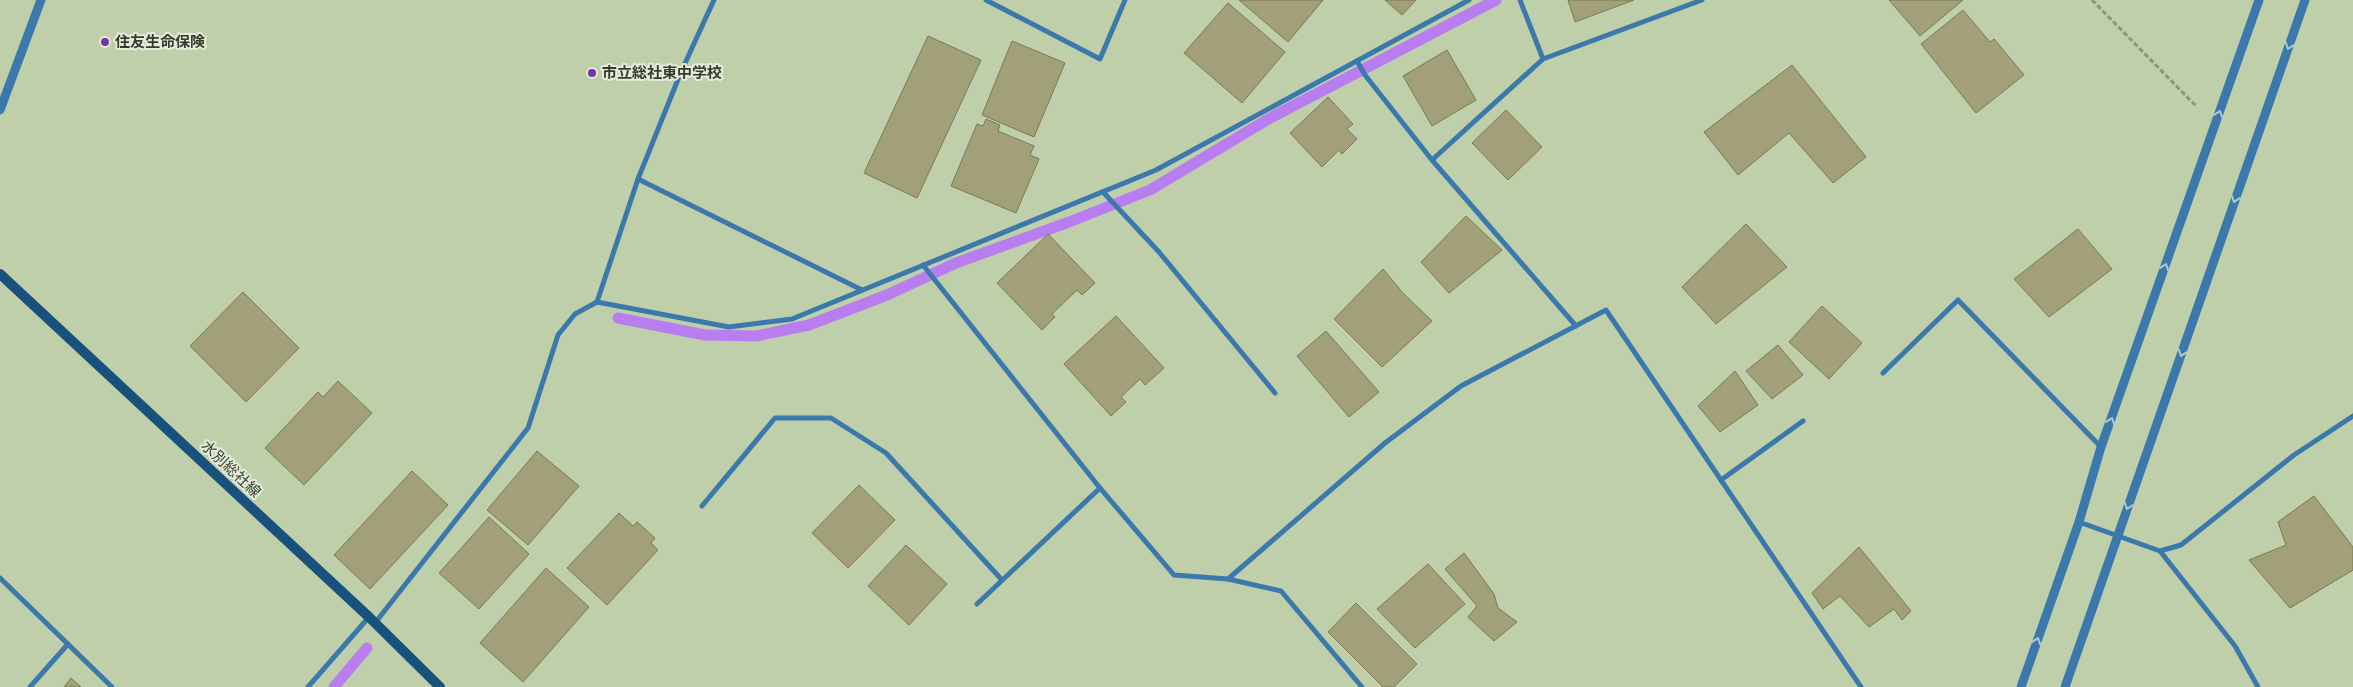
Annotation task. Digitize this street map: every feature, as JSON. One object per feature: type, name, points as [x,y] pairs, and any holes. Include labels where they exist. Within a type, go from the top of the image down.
[{"type":"main road","name":"水別総社線","points":[[0,274],[372,620],[440,687]]},
{"type":"street","points":[[0,110],[41,0]]},
{"type":"street","points":[[597,302],[638,179],[681,72],[714,0]]},
{"type":"street","points":[[986,0],[1100,59],[1125,0]]},
{"type":"street","points":[[308,687],[372,620],[528,428],[558,335],[575,314],[597,302],[729,327],[792,319],[1156,170],[1469,0]]},
{"type":"street","points":[[1432,160],[1544,59],[1702,0]]},
{"type":"street","points":[[2021,687],[2079,522],[2101,447],[2259,0]]},
{"type":"street","points":[[2065,687],[2305,0]]},
{"type":"street","points":[[1521,1],[1544,59]]},
{"type":"street","points":[[1357,61],[1365,75],[1432,160],[1576,326]]},
{"type":"street","points":[[638,179],[862,290]]},
{"type":"street","points":[[1103,192],[1159,252],[1275,393]]},
{"type":"street","points":[[923,265],[1100,488],[1174,575],[1228,579],[1281,591],[1362,687]]},
{"type":"street","points":[[1883,373],[1958,300],[2101,447]]},
{"type":"street","points":[[1228,579],[1385,443],[1461,386],[1606,310],[1861,687]]},
{"type":"street","points":[[2160,551],[2181,546],[2294,455],[2353,416]]},
{"type":"street","points":[[702,506],[775,418],[831,418],[886,453],[1002,580]]},
{"type":"street","points":[[1721,480],[1803,421]]},
{"type":"street","points":[[977,604],[1100,488]]},
{"type":"street","points":[[2079,522],[2160,551],[2235,646],[2258,687]]},
{"type":"street","points":[[0,578],[112,687]]},
{"type":"street","points":[[30,687],[68,644]]},
{"type":"path","points":[[2092,0],[2183,95],[2216,123]]},
{"type":"building","points":[[1239,0],[1323,0],[1288,42]]},
{"type":"building","points":[[1385,0],[1416,0],[1402,15]]},
{"type":"building","points":[[1568,0],[1634,0],[1575,22]]},
{"type":"building","points":[[1889,0],[1963,0],[1920,36]]},
{"type":"building","points":[[1228,3],[1285,52],[1242,103],[1184,53]]},
{"type":"building","points":[[1963,10],[1990,42],[1994,39],[2024,75],[1976,113],[1921,44]]},
{"type":"building","points":[[928,36],[981,60],[917,198],[864,173]]},
{"type":"building","points":[[1012,41],[1065,63],[1034,137],[982,115]]},
{"type":"building","points":[[1447,50],[1476,100],[1432,126],[1403,76]]},
{"type":"building","points":[[1792,65],[1866,157],[1833,183],[1789,133],[1738,175],[1704,132]]},
{"type":"building","points":[[1328,97],[1353,124],[1347,129],[1357,139],[1342,154],[1339,150],[1322,167],[1290,133]]},
{"type":"building","points":[[1506,110],[1542,147],[1508,180],[1472,143]]},
{"type":"building","points":[[986,119],[1000,125],[998,131],[1034,146],[1030,155],[1039,159],[1016,213],[951,186],[977,124],[983,126]]},
{"type":"building","points":[[1466,216],[1502,250],[1449,293],[1421,262]]},
{"type":"building","points":[[1746,224],[1787,267],[1716,324],[1682,287]]},
{"type":"building","points":[[2078,229],[2112,269],[2049,317],[2014,279]]},
{"type":"building","points":[[1048,234],[1095,283],[1082,295],[1077,290],[1052,314],[1055,317],[1042,330],[997,283]]},
{"type":"building","points":[[1383,269],[1403,293],[1432,321],[1382,367],[1334,319]]},
{"type":"building","points":[[243,292],[299,348],[246,402],[190,346]]},
{"type":"building","points":[[1822,306],[1862,343],[1829,379],[1789,342]]},
{"type":"building","points":[[1116,316],[1164,368],[1145,385],[1140,379],[1121,397],[1126,402],[1111,416],[1064,364]]},
{"type":"building","points":[[1326,331],[1379,392],[1349,417],[1297,356]]},
{"type":"building","points":[[1778,345],[1803,375],[1772,399],[1746,371]]},
{"type":"building","points":[[1735,371],[1758,405],[1720,432],[1698,406]]},
{"type":"building","points":[[338,381],[372,413],[304,485],[265,448],[318,392],[323,397]]},
{"type":"building","points":[[537,451],[579,486],[528,545],[487,510]]},
{"type":"building","points":[[412,471],[448,505],[370,589],[334,555]]},
{"type":"building","points":[[859,485],[895,520],[848,568],[812,533]]},
{"type":"building","points":[[2314,496],[2353,547],[2353,570],[2290,608],[2249,560],[2286,545],[2278,522]]},
{"type":"building","points":[[619,513],[633,526],[637,522],[655,538],[651,543],[658,550],[607,605],[567,568]]},
{"type":"building","points":[[489,517],[529,554],[479,609],[439,573]]},
{"type":"building","points":[[906,545],[947,584],[909,625],[868,586]]},
{"type":"building","points":[[1859,547],[1911,611],[1902,620],[1894,609],[1869,627],[1840,596],[1823,609],[1812,593]]},
{"type":"building","points":[[1464,553],[1494,594],[1498,608],[1517,622],[1494,641],[1468,617],[1477,606],[1445,569]]},
{"type":"building","points":[[1428,564],[1465,604],[1415,648],[1377,609]]},
{"type":"building","points":[[546,568],[589,607],[523,682],[480,643]]},
{"type":"building","points":[[1356,603],[1417,664],[1394,687],[1383,687],[1328,632]]},
{"type":"building","points":[[71,678],[81,687],[64,687]]},
{"type":"waterway","points":[[618,318],[705,335],[756,336],[809,325],[887,295],[956,263],[1150,190],[1270,118],[1496,0]]},
{"type":"waterway","points":[[334,687],[367,648]]},
{"type":"place","name":"住友生命保険","points":[[105,42]]},
{"type":"place","name":"市立総社東中学校","points":[[592,73]]}]
